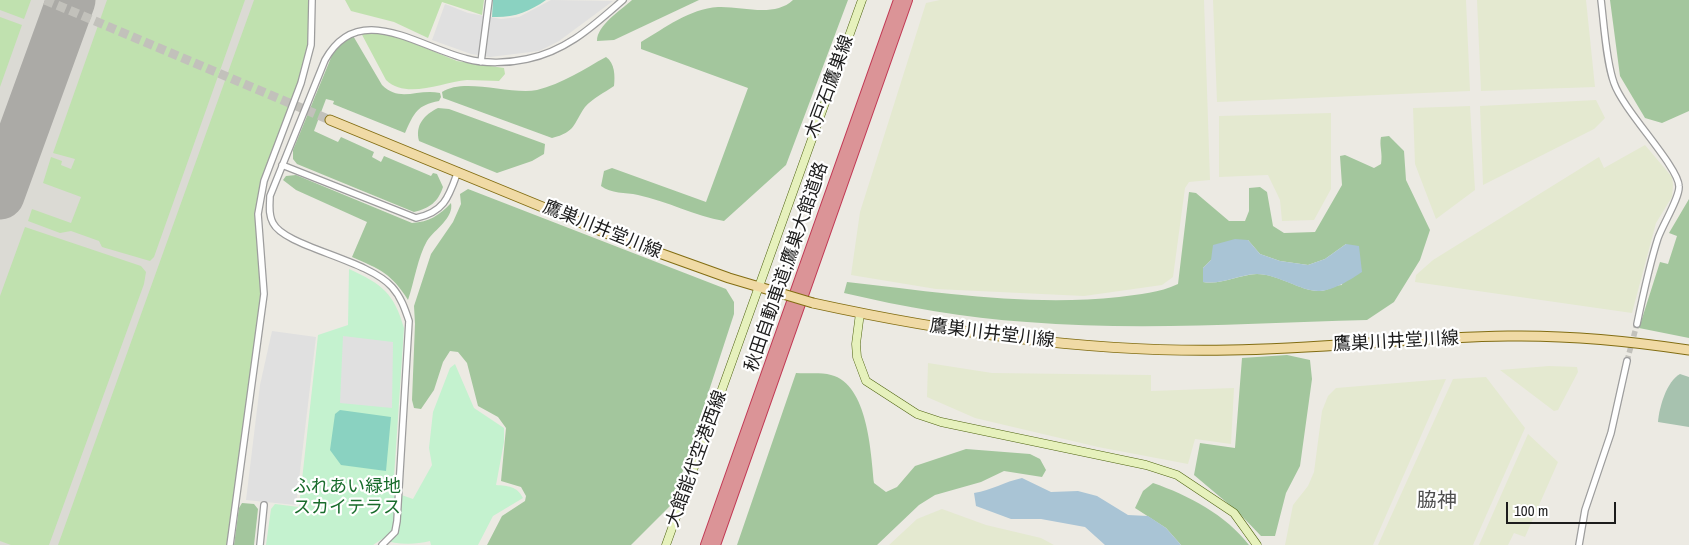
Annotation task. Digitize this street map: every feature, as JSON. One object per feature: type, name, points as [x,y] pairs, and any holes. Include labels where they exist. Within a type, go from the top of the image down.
[{"type":"highway","name":"秋田自動車道;鷹巣大館道路","points":[[706,545],[899,0]]},
{"type":"highway","name":"秋田自動車道;鷹巣大館道路","points":[[715,545],[907,0]]},
{"type":"main road","name":"木戸石鷹巣線","points":[[759,288],[862,0]]},
{"type":"main road","name":"鷹巣川井堂川線","points":[[330,120],[623,240],[759,288],[813,303],[964,333],[1178,351],[1289,348],[1510,336],[1645,344],[1689,350]]},
{"type":"main road","name":"大館能代空港西線","points":[[666,545],[759,288]]},
{"type":"main road","points":[[860,313],[856,351],[866,381],[917,414],[941,422],[1146,465],[1177,475],[1234,513],[1257,545]]},
{"type":"street","points":[[230,545],[264,294],[258,214],[264,181],[301,83],[309,54],[312,0]]},
{"type":"street","points":[[481,62],[489,0]]},
{"type":"street","points":[[382,545],[395,532],[397,521],[409,321],[401,299],[382,277],[292,238],[280,231],[273,223],[269,212],[270,196],[333,43],[346,30],[367,24],[380,25],[466,59],[481,62],[526,60],[562,48],[624,0]]},
{"type":"street","points":[[1601,0],[1613,82],[1639,125],[1674,172],[1679,187],[1678,197],[1667,214],[1658,238],[1637,324]]},
{"type":"street","points":[[282,165],[416,218],[439,210],[448,196],[458,171]]},
{"type":"street","points":[[1579,545],[1585,510],[1611,433],[1627,361]]},
{"type":"street","points":[[260,545],[264,505]]},
{"type":"shaded area","points":[[0,0],[306,0],[263,163],[253,211],[222,545],[0,545]]},
{"type":"shaded area","points":[[493,0],[546,0],[520,13],[492,17]]},
{"type":"shaded area","points":[[551,0],[613,1],[559,41],[539,51],[490,57],[471,54],[432,40],[445,4],[468,13],[501,19],[519,17]]},
{"type":"shaded area","points":[[1235,239],[1248,240],[1260,254],[1280,261],[1308,265],[1325,259],[1346,244],[1359,246],[1362,272],[1336,287],[1320,291],[1305,289],[1273,277],[1256,274],[1217,282],[1203,282],[1203,268],[1211,260],[1213,245]]},
{"type":"shaded area","points":[[272,331],[316,337],[296,505],[246,500],[260,385]]},
{"type":"shaded area","points":[[343,336],[393,342],[392,408],[340,403]]},
{"type":"shaded area","points":[[340,410],[391,417],[386,471],[341,465],[330,450],[335,414]]},
{"type":"shaded area","points":[[1022,478],[1051,492],[1078,491],[1097,496],[1128,515],[1148,516],[1166,528],[1181,545],[1105,545],[1085,527],[1041,519],[1011,519],[976,506],[974,493]]},
{"type":"green space","points":[[0,0],[31,0],[24,19],[0,10]]},
{"type":"green space","points":[[107,0],[245,0],[154,257],[150,261],[102,247],[99,241],[71,231],[60,233],[28,221],[32,209],[71,223],[81,197],[43,183],[51,157],[62,161],[61,165],[71,169],[75,159],[53,153]]},
{"type":"green space","points":[[254,0],[309,0],[308,45],[298,83],[262,179],[255,216],[261,291],[228,545],[58,545]]},
{"type":"green space","points":[[345,0],[484,0],[482,15],[442,2],[428,38],[394,22],[351,11]]},
{"type":"green space","points":[[632,0],[699,0],[614,40],[597,41],[598,35],[605,24]]},
{"type":"green space","points":[[793,0],[848,0],[786,165],[724,221],[702,216],[649,198],[605,189],[601,186],[604,171],[612,168],[706,202],[748,88],[641,49],[641,42],[697,11],[718,7],[757,10],[777,9]]},
{"type":"green space","points":[[940,0],[1204,0],[1210,180],[1189,182],[1185,188],[1173,277],[1162,285],[1084,296],[936,289],[851,275],[860,212],[926,3]]},
{"type":"green space","points":[[1213,0],[1466,0],[1470,91],[1217,102]]},
{"type":"green space","points":[[1477,0],[1586,0],[1595,87],[1481,91]]},
{"type":"green space","points":[[1610,0],[1689,0],[1689,111],[1662,123],[1645,118],[1620,76]]},
{"type":"green space","points":[[0,17],[22,25],[0,87]]},
{"type":"green space","points":[[360,31],[384,31],[457,61],[504,68],[505,74],[499,81],[467,80],[425,88],[404,89],[394,86],[386,80]]},
{"type":"green space","points":[[352,34],[382,85],[389,90],[402,94],[440,93],[441,97],[439,101],[426,105],[417,111],[405,133],[333,104],[334,101],[326,99],[314,131],[338,142],[341,137],[374,152],[372,157],[381,162],[384,156],[431,176],[433,173],[437,174],[443,187],[439,197],[425,209],[414,212],[297,164],[293,159],[293,150],[335,48]]},
{"type":"green space","points":[[606,57],[613,66],[614,86],[588,104],[573,127],[560,136],[552,138],[443,98],[442,92],[462,86],[526,91],[537,90],[564,80]]},
{"type":"green space","points":[[1596,100],[1605,118],[1594,129],[1483,185],[1480,106]]},
{"type":"green space","points":[[1470,106],[1475,190],[1436,219],[1415,164],[1413,108]]},
{"type":"green space","points":[[438,108],[449,109],[545,144],[544,154],[532,161],[497,173],[419,141],[418,130],[422,121]]},
{"type":"green space","points":[[1331,113],[1331,189],[1314,220],[1282,221],[1280,200],[1268,175],[1219,177],[1219,116]]},
{"type":"green space","points":[[1389,136],[1404,151],[1406,180],[1430,230],[1420,260],[1394,302],[1367,320],[1197,326],[1069,325],[958,315],[844,293],[847,282],[983,297],[1051,300],[1119,297],[1164,289],[1178,284],[1189,192],[1196,193],[1229,221],[1245,221],[1249,211],[1249,188],[1260,187],[1267,192],[1273,226],[1284,233],[1315,232],[1342,185],[1340,156],[1345,155],[1374,168],[1381,164],[1381,137]],"holes":[[[1248,240],[1260,254],[1280,261],[1308,265],[1325,259],[1346,244],[1342,285],[1323,291],[1313,291],[1274,277],[1257,274],[1217,282],[1203,282],[1203,268],[1211,260]]]},
{"type":"green space","points":[[1645,145],[1672,177],[1673,185],[1672,197],[1656,223],[1632,313],[1415,282],[1416,275],[1433,260],[1599,157],[1604,168]]},
{"type":"green space","points":[[296,175],[412,223],[434,217],[451,203],[450,214],[424,247],[408,300],[391,278],[352,257],[367,222],[296,190],[283,180],[286,176]]},
{"type":"green space","points":[[468,189],[726,289],[734,302],[734,314],[672,504],[631,545],[487,545],[502,516],[525,501],[526,496],[521,487],[501,481],[506,428],[498,417],[478,406],[467,363],[458,352],[450,351],[443,362],[434,390],[421,409],[414,408],[412,400],[414,306],[431,254],[453,222],[461,204],[460,194]]},
{"type":"green space","points":[[1689,199],[1689,338],[1639,328],[1660,262],[1668,264],[1677,236],[1669,233]]},
{"type":"green space","points":[[25,227],[141,266],[146,272],[144,284],[49,545],[11,545],[0,541],[0,296]]},
{"type":"green space","name":"ふれあい緑地 スカイテラス","points":[[349,269],[370,280],[385,291],[396,306],[404,328],[393,492],[413,499],[432,465],[429,448],[433,412],[450,368],[455,364],[474,408],[504,428],[504,442],[496,485],[515,489],[523,498],[493,516],[478,545],[431,545],[430,541],[405,544],[382,539],[373,545],[266,545],[271,509],[275,504],[299,507],[318,335],[348,325]]},
{"type":"green space","points":[[1287,355],[1310,360],[1312,379],[1300,466],[1286,493],[1275,536],[1261,536],[1238,512],[1194,475],[1200,443],[1235,448],[1242,358]]},
{"type":"green space","points":[[928,363],[992,373],[1151,375],[1151,391],[1234,388],[1231,444],[1195,439],[1188,464],[1098,447],[975,418],[927,397]]},
{"type":"green space","points":[[1549,366],[1577,367],[1578,372],[1558,410],[1554,411],[1500,370]]},
{"type":"green space","points":[[796,373],[831,375],[843,381],[853,391],[860,405],[869,438],[874,483],[886,492],[897,487],[915,466],[966,449],[1030,454],[1040,459],[1046,470],[1042,477],[1004,471],[981,482],[935,495],[919,505],[877,545],[737,545]]},
{"type":"green space","points":[[1680,374],[1689,377],[1689,427],[1658,422],[1664,395],[1671,382]]},
{"type":"green space","points":[[1486,377],[1525,428],[1473,545],[1378,545],[1453,379]]},
{"type":"green space","points":[[1446,379],[1373,545],[1285,545],[1293,505],[1308,486],[1314,472],[1322,411],[1328,396],[1336,388]]},
{"type":"green space","points":[[1528,434],[1558,462],[1525,537],[1514,533],[1508,545],[1479,545]]},
{"type":"green space","points":[[1153,483],[1206,507],[1229,524],[1249,545],[1181,545],[1166,528],[1135,508],[1143,491]]},
{"type":"green space","points":[[242,503],[254,504],[258,509],[254,545],[234,545],[239,508]]},
{"type":"green space","points":[[942,509],[986,525],[1041,538],[1054,545],[889,545],[917,519]]},
{"type":"runway","points":[[0,195],[71,0]]},
{"type":"tunnel","points":[[45,0],[330,120]]},
{"type":"tunnel","points":[[1627,361],[1637,324]]},
{"type":"district","name":"脇神","points":[[1437,502]]}]
